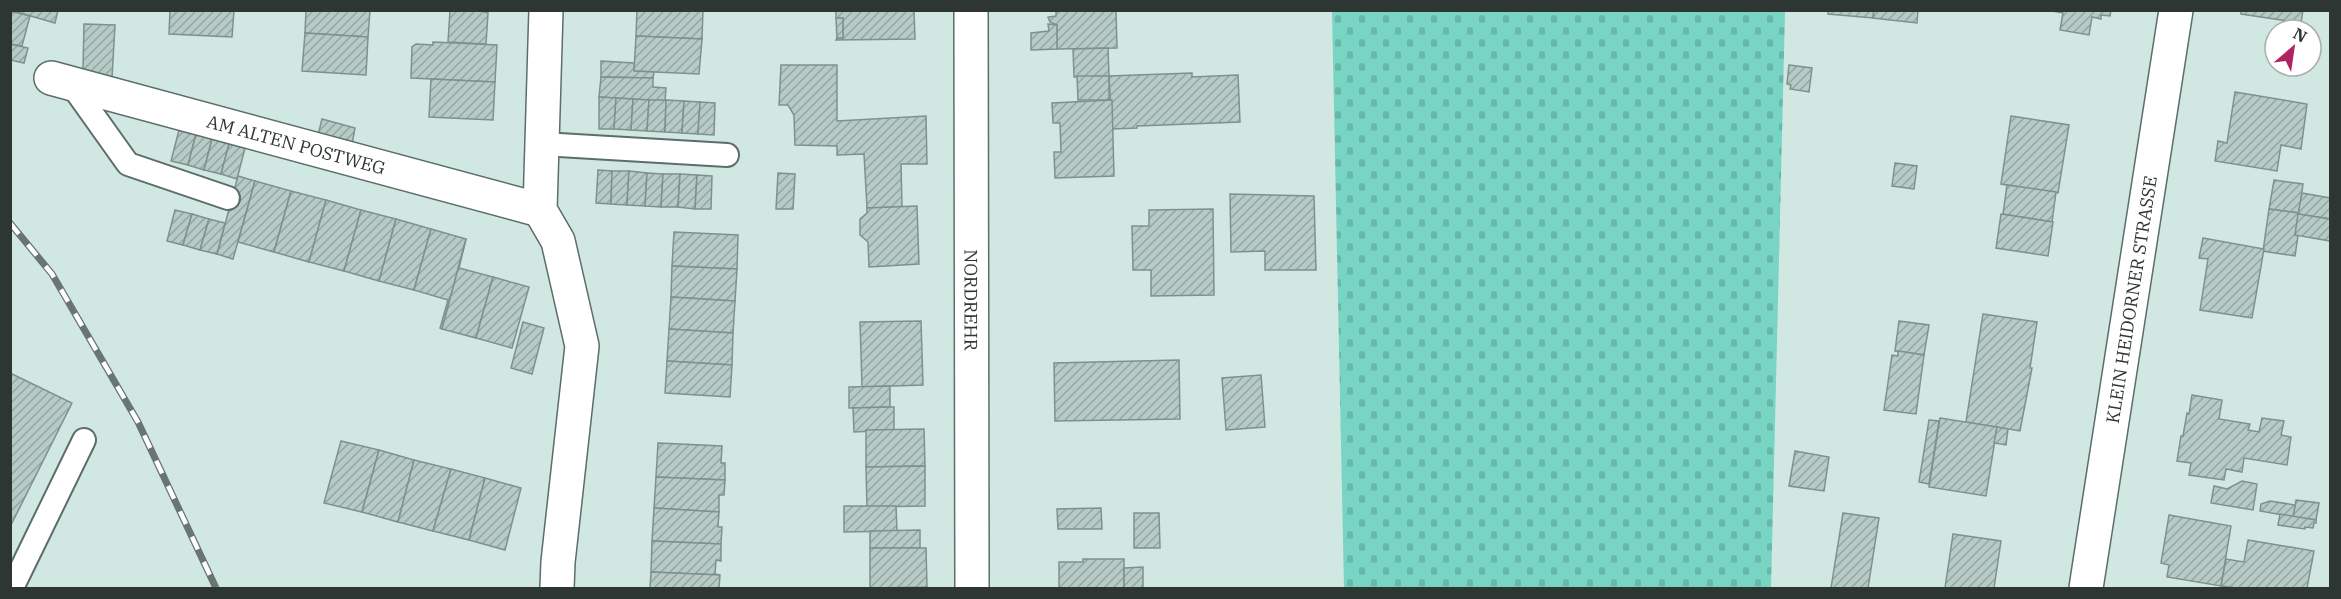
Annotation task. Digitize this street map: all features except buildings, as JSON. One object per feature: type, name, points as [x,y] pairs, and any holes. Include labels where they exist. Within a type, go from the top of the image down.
[{"type":"street","points":[[546,10],[540,210],[558,241],[582,346],[557,588]]},
{"type":"street","name":"NORDREHR","points":[[970,10],[972,588]]},
{"type":"street","name":"KLEIN HEIDORNER STRASSE","points":[[2086,588],[2176,10]]},
{"type":"street","name":"AM ALTEN POSTWEG","points":[[61,81],[540,210]]},
{"type":"lane","points":[[61,81],[128,164],[228,198]]},
{"type":"lane","points":[[542,144],[727,155]]},
{"type":"lane","points":[[12,588],[84,441]]},
{"type":"green space","points":[[1332,11],[1785,11],[1771,588],[1344,588]]},
{"type":"railway","points":[[10,223],[52,274],[138,422],[216,588]]}]
